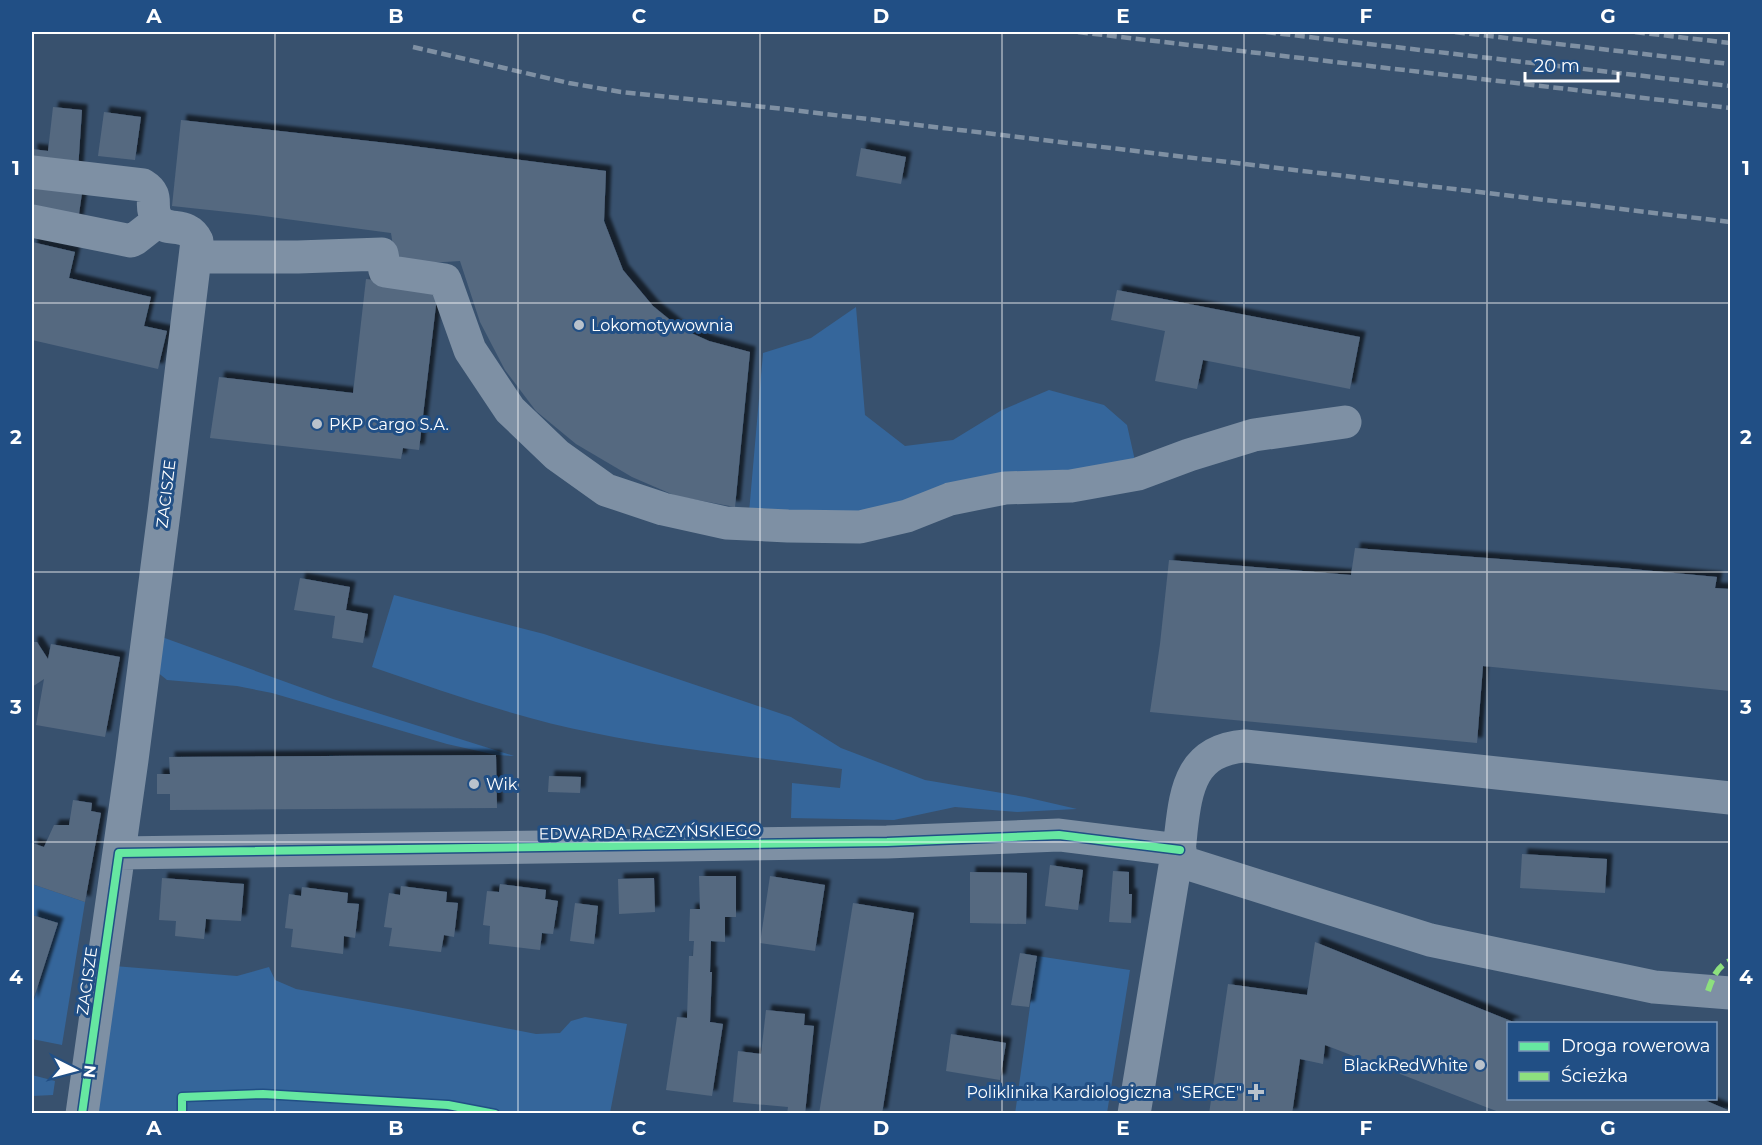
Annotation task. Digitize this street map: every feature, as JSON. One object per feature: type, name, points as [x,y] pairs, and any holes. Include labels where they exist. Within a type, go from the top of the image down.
[{"type":"street","points":[[32,172],[143,185],[148,188],[154,198],[153,211],[158,221],[131,241],[32,221]]},
{"type":"street","name":"ZACISZE","points":[[82,1113],[119,853],[196,255],[197,241],[190,231],[167,226],[158,221]]},
{"type":"street","points":[[196,255],[298,258],[382,254],[385,271],[445,280],[470,350],[510,410],[557,455],[606,490],[663,510],[726,523],[860,527],[907,516],[950,499],[1005,488],[1071,486],[1138,474],[1254,435],[1345,422]]},
{"type":"street","points":[[1134,1113],[1192,779],[1201,764],[1214,754],[1229,747],[1245,746],[1731,798]]},
{"type":"street","name":"EDWARDA RACZYŃSKIEGO","points":[[119,853],[876,842],[1059,836],[1178,855],[1430,940],[1654,987],[1731,993]]},
{"type":"shaded area","points":[[856,307],[865,415],[905,446],[953,440],[1002,410],[1049,390],[1104,405],[1127,425],[1138,474],[907,516],[748,524],[763,353],[811,338]]},
{"type":"shaded area","points":[[394,595],[544,634],[791,717],[841,748],[925,780],[1025,797],[1077,809],[1017,812],[955,807],[894,820],[791,818],[792,783],[840,788],[842,769],[656,744],[566,727],[482,704],[372,667]]},
{"type":"shaded area","points":[[148,632],[333,699],[514,756],[496,755],[447,744],[272,693],[237,686],[167,680],[151,667]]},
{"type":"shaded area","points":[[32,884],[85,902],[62,1045],[32,1039],[32,1006],[58,923],[32,915]]},
{"type":"shaded area","points":[[1037,956],[1130,970],[1107,1113],[1015,1114]]},
{"type":"shaded area","points":[[102,965],[237,976],[269,967],[275,980],[296,989],[536,1034],[560,1033],[571,1021],[585,1017],[627,1024],[610,1113],[82,1114]]},
{"type":"shaded area","points":[[32,1075],[55,1081],[53,1095],[32,1096]]},
{"type":"building","points":[[53,107],[82,110],[78,170],[32,163],[32,149],[48,151]]},
{"type":"building","points":[[104,112],[141,117],[135,160],[98,156]]},
{"type":"building","name":"Lokomotywownia","points":[[181,120],[405,145],[606,171],[604,221],[623,270],[653,306],[680,328],[709,341],[750,352],[735,507],[676,496],[632,477],[576,444],[536,411],[505,370],[480,322],[460,261],[396,265],[391,233],[172,206]]},
{"type":"building","points":[[861,148],[906,157],[901,184],[856,176]]},
{"type":"building","points":[[32,184],[82,193],[78,221],[32,213]]},
{"type":"building","points":[[32,242],[75,252],[69,278],[151,297],[144,326],[167,331],[158,369],[32,340]]},
{"type":"building","points":[[366,279],[438,288],[419,450],[403,448],[401,459],[210,438],[219,377],[353,393]]},
{"type":"building","points":[[1117,290],[1360,337],[1350,389],[1203,360],[1197,389],[1155,381],[1165,331],[1111,320]]},
{"type":"building","points":[[1355,548],[1717,577],[1715,588],[1730,589],[1730,691],[1483,666],[1477,743],[1150,712],[1169,560],[1351,575]]},
{"type":"building","points":[[300,578],[350,587],[346,610],[368,614],[363,643],[332,638],[335,616],[294,610]]},
{"type":"building","points":[[32,642],[37,642],[48,659],[51,644],[120,657],[105,737],[36,725],[44,679],[32,687]]},
{"type":"building","points":[[496,755],[497,808],[170,810],[170,794],[157,794],[157,774],[170,774],[169,757]]},
{"type":"building","points":[[549,776],[581,777],[580,793],[548,792]]},
{"type":"building","points":[[73,800],[92,803],[91,811],[101,813],[85,902],[32,884],[32,843],[44,847],[54,825],[69,825]]},
{"type":"building","points":[[1522,854],[1607,859],[1605,893],[1520,888]]},
{"type":"building","points":[[1050,865],[1083,870],[1078,910],[1045,906]]},
{"type":"building","points":[[1113,871],[1129,872],[1129,894],[1132,894],[1131,923],[1109,922]]},
{"type":"building","points":[[970,872],[1027,873],[1026,924],[970,923]]},
{"type":"building","points":[[699,876],[736,876],[736,917],[725,917],[725,942],[711,941],[710,1022],[723,1024],[712,1096],[666,1090],[677,1017],[687,1018],[689,956],[693,956],[694,941],[689,941],[690,909],[700,909]]},
{"type":"building","points":[[770,876],[825,885],[815,951],[760,943]]},
{"type":"building","points":[[162,878],[244,884],[241,921],[206,919],[204,939],[175,936],[176,921],[159,920]]},
{"type":"building","points":[[654,878],[655,912],[619,914],[618,879]]},
{"type":"building","points":[[500,884],[546,890],[545,899],[558,901],[553,934],[542,933],[540,950],[489,944],[490,926],[483,925],[487,891],[499,892]]},
{"type":"building","points":[[401,886],[447,892],[446,902],[458,903],[454,937],[444,935],[441,952],[389,946],[392,928],[384,927],[389,893],[400,895]]},
{"type":"building","points":[[302,887],[348,893],[347,903],[359,904],[355,938],[344,936],[343,954],[291,947],[293,929],[285,928],[289,894],[301,896]]},
{"type":"building","points":[[575,903],[598,906],[594,944],[570,941]]},
{"type":"building","points":[[853,903],[914,913],[882,1114],[819,1114]]},
{"type":"building","points":[[32,915],[58,923],[32,1004]]},
{"type":"building","points":[[1315,942],[1514,1022],[1507,1022],[1507,1100],[1705,1100],[1730,1111],[1730,1114],[1504,1114],[1325,1045],[1323,1064],[1300,1059],[1292,1114],[1209,1114],[1228,984],[1307,995]]},
{"type":"building","points":[[1020,953],[1037,956],[1029,1007],[1011,1005]]},
{"type":"building","points":[[766,1010],[805,1014],[804,1025],[814,1026],[805,1114],[787,1114],[788,1107],[733,1102],[738,1051],[761,1054]]},
{"type":"building","points":[[951,1034],[1006,1043],[1000,1080],[946,1071]]},
{"type":"railway","points":[[1078,32],[1730,108]]},
{"type":"railway","points":[[1266,32],[1730,86]]},
{"type":"railway","points":[[1455,32],[1730,64]]},
{"type":"railway","points":[[1635,32],[1730,43]]},
{"type":"railway","points":[[413,47],[569,83],[621,92],[784,109],[1730,222]]},
{"type":"marked path","points":[[1708,991],[1718,970],[1730,961]]},
{"type":"cycle path","points":[[82,1114],[119,853],[887,842],[1059,835],[1180,850]]},
{"type":"cycle path","points":[[182,1114],[182,1097],[263,1094],[448,1105],[495,1114]]},
{"type":"place","name":"Lokomotywownia","points":[[579,325]]},
{"type":"place","name":"PKP Cargo S.A.","points":[[317,424]]},
{"type":"place","name":"Wik","points":[[474,784]]},
{"type":"place","name":"BlackRedWhite","points":[[1480,1065]]},
{"type":"place","name":"Poliklinika Kardiologiczna \"SERCE\"","points":[[1256,1092]]}]
